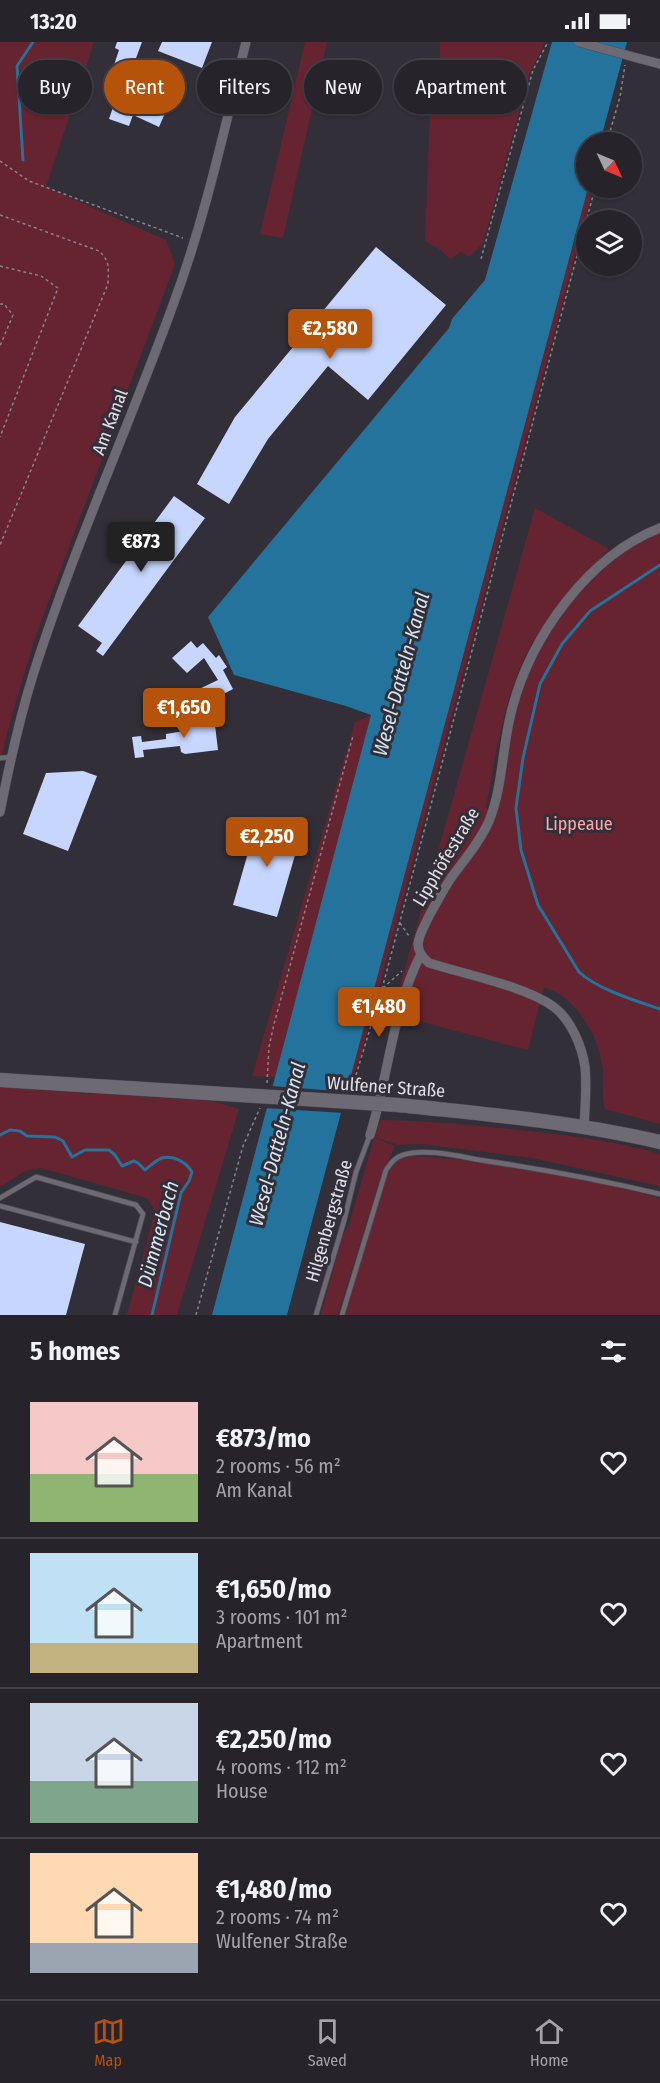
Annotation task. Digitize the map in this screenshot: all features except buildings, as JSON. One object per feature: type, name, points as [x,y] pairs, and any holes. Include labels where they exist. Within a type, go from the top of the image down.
[{"type":"main road","name":"Wulfener Straße","points":[[0,1080],[259,1100],[398,1106],[490,1114],[584,1126],[660,1142]]},
{"type":"street","name":"Am Kanal","points":[[0,812],[25,704],[44,641],[174,304],[194,242],[231,110],[246,42]]},
{"type":"street","points":[[579,42],[660,64]]},
{"type":"street","name":"Lipphöfestraße","points":[[370,1135],[389,1050],[410,975],[421,954],[418,942],[426,922],[450,880],[481,836],[492,814],[512,710],[520,682],[538,643],[567,602],[603,562],[625,546],[660,528]]},
{"type":"street","points":[[421,954],[429,963],[518,990],[556,1009],[568,1023],[579,1043],[585,1066],[584,1126]]},
{"type":"lane","points":[[0,758],[12,757]]},
{"type":"lane","name":"Hilgenbergstraße","points":[[316,1315],[356,1172],[370,1135]]},
{"type":"lane","points":[[342,1315],[387,1170],[401,1155],[414,1153],[450,1155],[529,1166],[660,1194]]},
{"type":"lane","points":[[0,1198],[36,1177],[136,1205],[143,1214],[116,1315]]},
{"type":"lane","points":[[0,1206],[136,1242]]},
{"type":"path","points":[[481,260],[533,70],[548,42]]},
{"type":"path","points":[[610,132],[620,97],[626,61]]},
{"type":"path","points":[[0,160],[29,181],[194,242]]},
{"type":"path","points":[[356,1075],[382,989],[592,198]]},
{"type":"path","points":[[0,215],[99,250],[106,257],[109,266],[108,284],[0,545]]},
{"type":"path","points":[[0,266],[41,276],[58,288],[0,437]]},
{"type":"path","points":[[0,304],[4,304],[13,315],[0,346]]},
{"type":"path","points":[[267,1083],[269,1047],[274,1024],[353,736]]},
{"type":"path","points":[[382,989],[405,968]]},
{"type":"path","points":[[196,1315],[243,1146],[259,1115],[259,1100]]},
{"type":"green space","points":[[0,42],[94,42],[88,60],[18,60],[18,114],[70,114],[46,187],[166,240],[175,264],[35,638],[0,764]]},
{"type":"green space","points":[[305,42],[327,42],[323,60],[304,60],[304,114],[311,114],[283,238],[260,234],[288,114],[292,114],[292,97]]},
{"type":"green space","points":[[440,42],[544,42],[527,83],[527,60],[440,60]]},
{"type":"green space","points":[[430,114],[518,114],[483,243],[469,257],[461,252],[450,259],[441,250],[425,241]]},
{"type":"green space","points":[[585,198],[590,198],[587,210],[582,210]]},
{"type":"green space","points":[[576,233],[576,251],[360,1058],[354,1074],[351,1074]]},
{"type":"green space","name":"Lippeaue","points":[[535,508],[609,549],[573,588],[540,630],[523,661],[504,715],[486,807],[494,818],[521,678],[544,631],[600,564],[660,528],[660,1124],[605,1109],[602,1061],[590,1029],[570,1002],[544,987],[528,1050],[392,1014]]},
{"type":"green space","points":[[371,715],[276,1077],[252,1076],[355,722]]},
{"type":"green space","points":[[0,1087],[212,1101],[239,1109],[177,1315],[127,1315],[155,1211],[147,1198],[41,1168],[25,1171],[0,1187]]},
{"type":"green space","points":[[381,1120],[498,1128],[630,1146],[660,1154],[660,1186],[532,1158],[421,1144],[398,1145],[374,1137]]},
{"type":"green space","points":[[374,1138],[395,1146],[380,1179],[338,1315],[321,1315],[342,1237],[349,1225]]},
{"type":"green space","points":[[412,1156],[475,1161],[537,1171],[660,1198],[660,1315],[344,1315],[386,1177],[396,1163]]},
{"type":"water","name":"Wesel-Datteln-Kanal","points":[[552,42],[627,42],[603,132],[576,132],[576,198],[585,198],[582,210],[576,210],[576,233],[287,1315],[212,1315],[371,715],[234,675],[208,617],[449,328],[452,319],[485,280]]},
{"type":"pier","points":[[271,1086],[350,1092],[344,1113],[265,1108]]},
{"type":"waterway","points":[[23,160],[17,66],[33,42]]},
{"type":"waterway","points":[[660,565],[590,611],[562,644],[540,684],[523,758],[516,808],[521,850],[538,905],[579,972],[606,989],[660,1009]]},
{"type":"waterway","name":"Dümmerbach","points":[[0,1135],[10,1130],[20,1131],[27,1136],[55,1137],[63,1141],[72,1157],[85,1150],[109,1150],[122,1166],[134,1161],[145,1170],[166,1157],[179,1160],[189,1168],[192,1172],[181,1193],[152,1315]]}]
